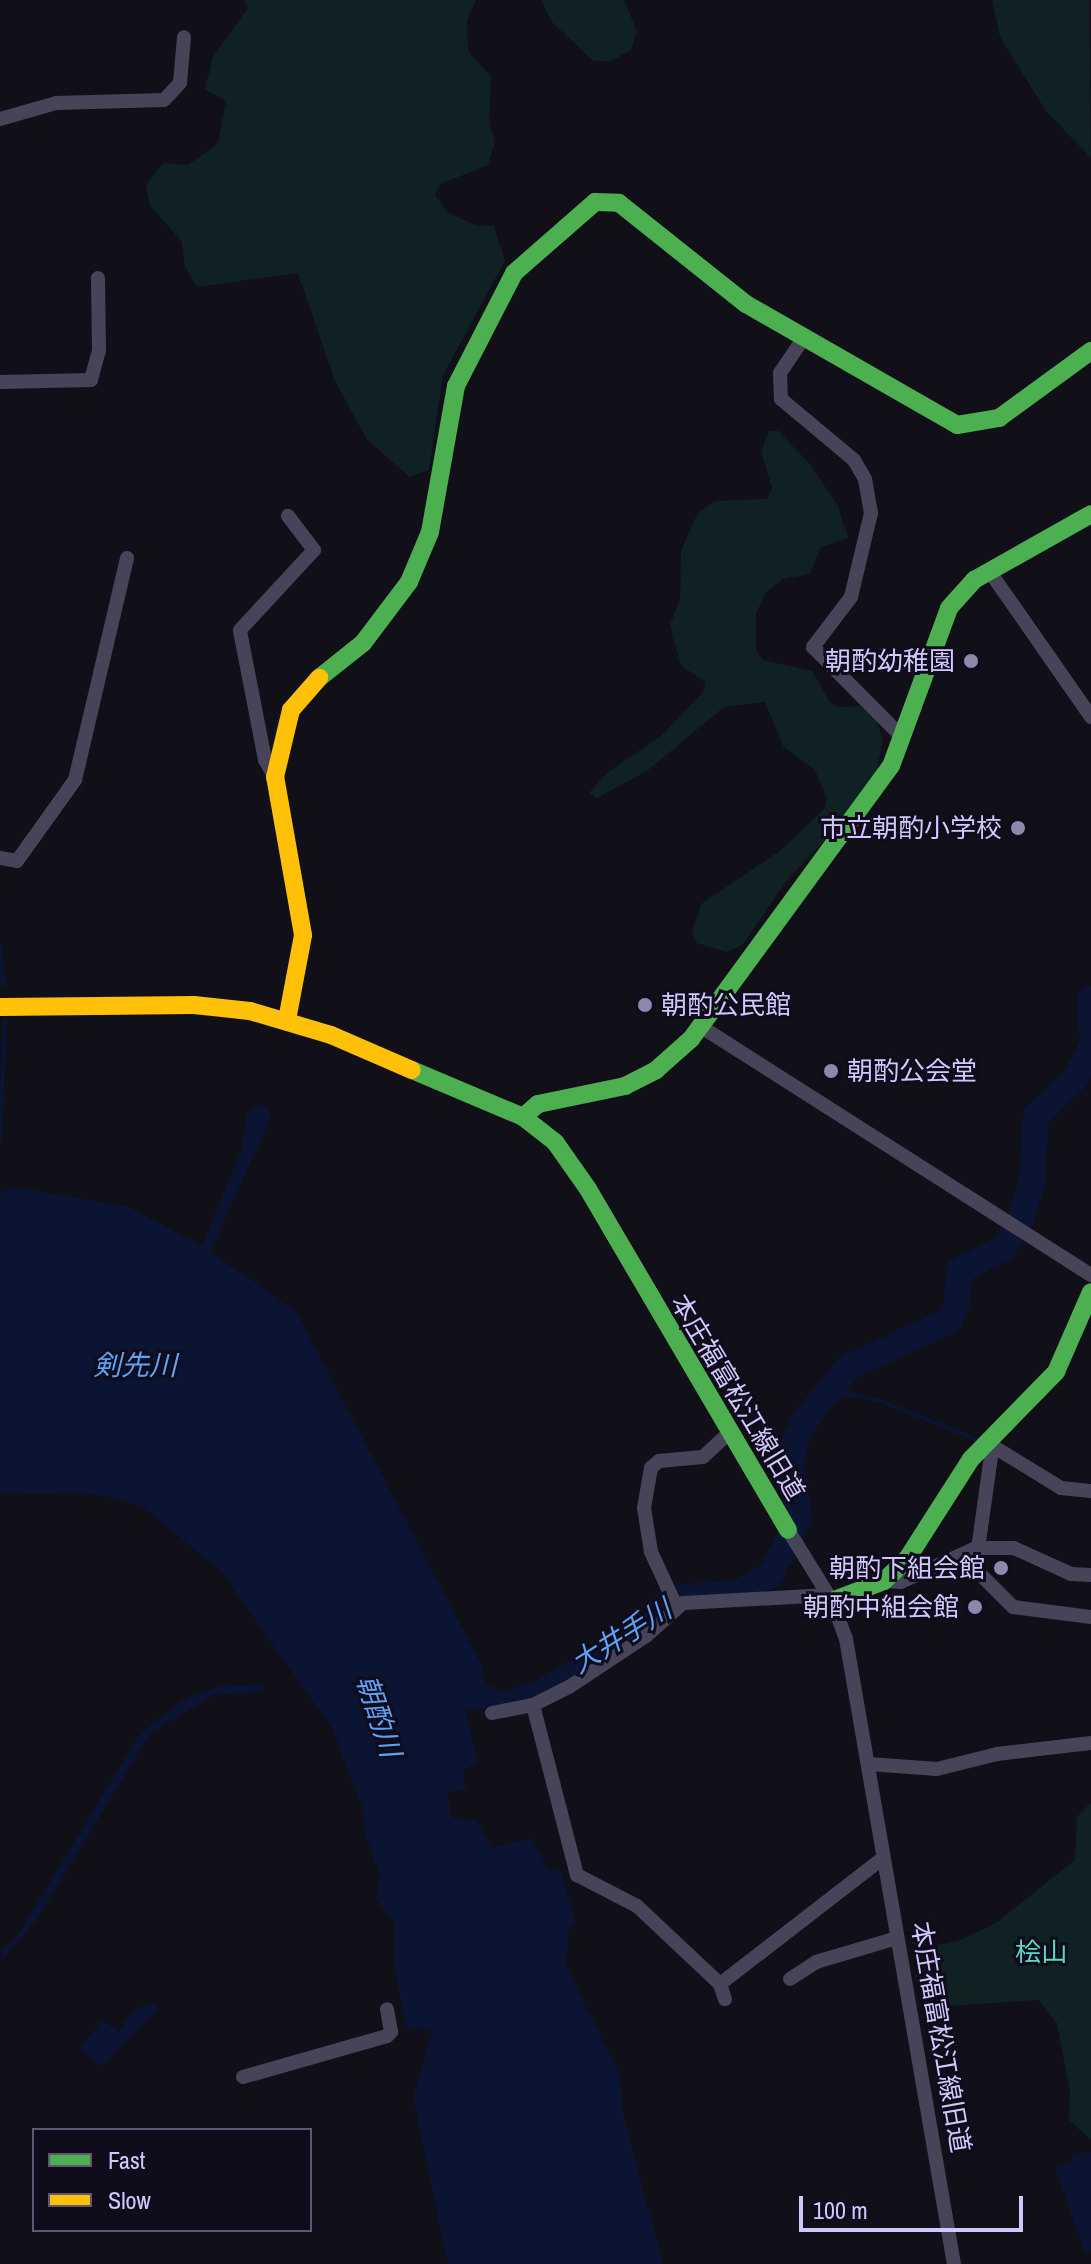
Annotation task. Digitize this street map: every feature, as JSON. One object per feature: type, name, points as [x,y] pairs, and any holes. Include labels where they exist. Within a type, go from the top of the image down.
[{"type":"street","points":[[0,119],[56,103],[164,100],[178,89],[184,37]]},
{"type":"street","points":[[287,1020],[303,935],[275,777],[279,745],[297,700],[363,643],[409,582],[430,532],[456,386],[514,273],[571,218],[595,202],[619,203],[746,304],[957,425],[999,418],[1091,351]]},
{"type":"street","points":[[0,382],[91,380],[99,351],[98,278]]},
{"type":"street","points":[[803,339],[780,373],[781,399],[854,460],[865,479],[871,513],[851,597],[813,647],[899,734]]},
{"type":"street","points":[[523,1117],[538,1104],[625,1086],[656,1070],[700,1026],[851,827],[891,766],[899,734],[949,608],[990,572],[1091,514]]},
{"type":"street","points":[[275,777],[265,760],[240,631],[314,550],[288,516]]},
{"type":"street","points":[[0,858],[17,861],[73,787],[127,558]]},
{"type":"street","points":[[990,572],[1091,717]]},
{"type":"street","name":"本庄福富松江線旧道","points":[[0,1007],[194,1005],[287,1020],[523,1117],[546,1133],[575,1169],[728,1434],[831,1598],[846,1639],[954,2264]]},
{"type":"street","points":[[700,1026],[1091,1275]]},
{"type":"street","points":[[884,1581],[907,1559],[986,1442],[1056,1372],[1091,1292]]},
{"type":"street","points":[[674,1601],[651,1552],[644,1508],[651,1468],[659,1461],[695,1460],[728,1434]]},
{"type":"street","points":[[986,1442],[1061,1488],[1091,1491]]},
{"type":"street","points":[[979,1571],[976,1548],[991,1456],[986,1442]]},
{"type":"street","points":[[674,1601],[831,1598],[884,1581],[901,1582],[976,1548],[1014,1548],[1071,1574],[1091,1575]]},
{"type":"street","points":[[944,1562],[968,1562],[1013,1607],[1091,1617]]},
{"type":"street","points":[[492,1713],[533,1705],[646,1636],[674,1601]]},
{"type":"street","points":[[533,1705],[577,1875],[637,1906],[720,1984],[725,1999]]},
{"type":"street","points":[[869,1764],[937,1769],[997,1754],[1091,1743]]},
{"type":"street","points":[[720,1984],[883,1858]]},
{"type":"street","points":[[790,1979],[816,1962],[897,1938]]},
{"type":"street","points":[[243,2077],[387,2036],[391,2032],[387,2009]]},
{"type":"green space","points":[[244,0],[476,0],[467,20],[468,51],[491,77],[489,121],[495,142],[488,165],[440,184],[435,195],[447,212],[475,225],[494,226],[505,261],[443,375],[429,470],[410,477],[367,440],[335,381],[298,273],[197,287],[185,267],[182,242],[150,205],[146,185],[163,163],[188,165],[218,143],[226,101],[205,89],[213,57],[248,8]]},
{"type":"green space","points":[[541,0],[624,0],[637,32],[631,50],[611,61],[593,61],[552,22]]},
{"type":"green space","points":[[992,0],[1089,0],[1091,158],[1046,111],[1000,37]]},
{"type":"green space","points":[[769,431],[778,431],[809,463],[838,506],[848,538],[821,547],[810,574],[783,579],[767,591],[756,613],[756,650],[763,660],[812,671],[830,702],[838,707],[861,706],[876,719],[883,740],[876,774],[851,813],[787,880],[743,944],[727,952],[697,943],[692,932],[701,904],[781,850],[825,808],[827,798],[815,770],[783,746],[765,702],[724,707],[647,771],[597,798],[589,793],[607,773],[662,735],[704,691],[705,682],[681,665],[670,625],[680,599],[681,551],[697,514],[715,501],[767,499],[772,488],[761,452]]},
{"type":"green space","name":"桧山","points":[[1091,1802],[1091,2140],[1069,2120],[1070,2093],[1057,2023],[1038,2000],[935,2007],[922,1997],[915,1977],[917,1961],[933,1946],[958,1941],[996,1923],[1075,1860],[1077,1817]]},
{"type":"water","name":"剣先川","points":[[263,1103],[271,1117],[210,1252],[296,1311],[481,1664],[485,1683],[501,1692],[533,1682],[612,1637],[668,1597],[672,1603],[587,1669],[532,1699],[466,1711],[477,1762],[463,1770],[466,1789],[448,1792],[451,1818],[476,1820],[493,1848],[532,1838],[548,1870],[561,1871],[575,1922],[569,1928],[566,1966],[619,2073],[624,2118],[663,2264],[448,2264],[413,2097],[433,2030],[406,2027],[394,1963],[394,1924],[376,1899],[380,1874],[365,1834],[363,1810],[332,1728],[221,1571],[145,1508],[104,1495],[0,1493],[0,1193],[16,1187],[128,1207],[202,1246],[241,1151],[247,1112]]},
{"type":"water","points":[[260,1685],[266,1691],[214,1695],[151,1732],[36,1921],[0,1962],[2,1949],[16,1938],[141,1732],[187,1698],[222,1686]]},
{"type":"water","points":[[155,2002],[157,2010],[102,2067],[80,2048],[102,2021],[119,2032],[133,2010]]},
{"type":"water","points":[[1074,2153],[1091,2153],[1091,2251],[1085,2252],[1055,2168],[1071,2162]]},
{"type":"waterway","points":[[0,945],[3,985]]},
{"type":"waterway","name":"大井手川","points":[[1091,999],[1091,1030]]},
{"type":"waterway","points":[[0,1140],[5,1020]]},
{"type":"waterway","name":"大井手川","points":[[662,1606],[682,1597],[738,1593],[770,1575],[799,1520],[791,1467],[794,1442],[808,1416],[849,1367],[949,1321],[956,1307],[960,1270],[1003,1249],[1021,1220],[1032,1182],[1036,1116],[1075,1079],[1091,1047]]},
{"type":"waterway","points":[[826,1389],[881,1401],[975,1439]]},
{"type":"traffic: fast","points":[[319,678],[363,643],[409,582],[430,532],[456,386],[514,273],[595,202],[619,203],[746,304],[957,425],[999,418],[1091,351]]},
{"type":"traffic: fast","points":[[523,1117],[538,1104],[625,1086],[656,1070],[691,1039],[891,766],[949,608],[974,580],[1091,514]]},
{"type":"traffic: fast","points":[[412,1070],[523,1117],[555,1142],[588,1189],[788,1530]]},
{"type":"traffic: fast","points":[[832,1601],[884,1581],[907,1559],[971,1459],[1056,1372],[1091,1292]]},
{"type":"traffic: slow","points":[[287,1020],[303,935],[275,777],[291,710],[319,678]]},
{"type":"traffic: slow","points":[[0,1007],[194,1005],[250,1011],[331,1035],[412,1070]]},
{"type":"place","name":"朝酌幼稚園","points":[[971,661]]},
{"type":"place","name":"市立朝酌小学校","points":[[1018,828]]},
{"type":"place","name":"朝酌公民館","points":[[645,1005]]},
{"type":"place","name":"朝酌公会堂","points":[[831,1071]]},
{"type":"place","name":"朝酌下組会館","points":[[1001,1568]]},
{"type":"place","name":"朝酌中組会館","points":[[975,1607]]},
{"type":"water label","name":"朝酌川","points":[[379,1716]]}]
